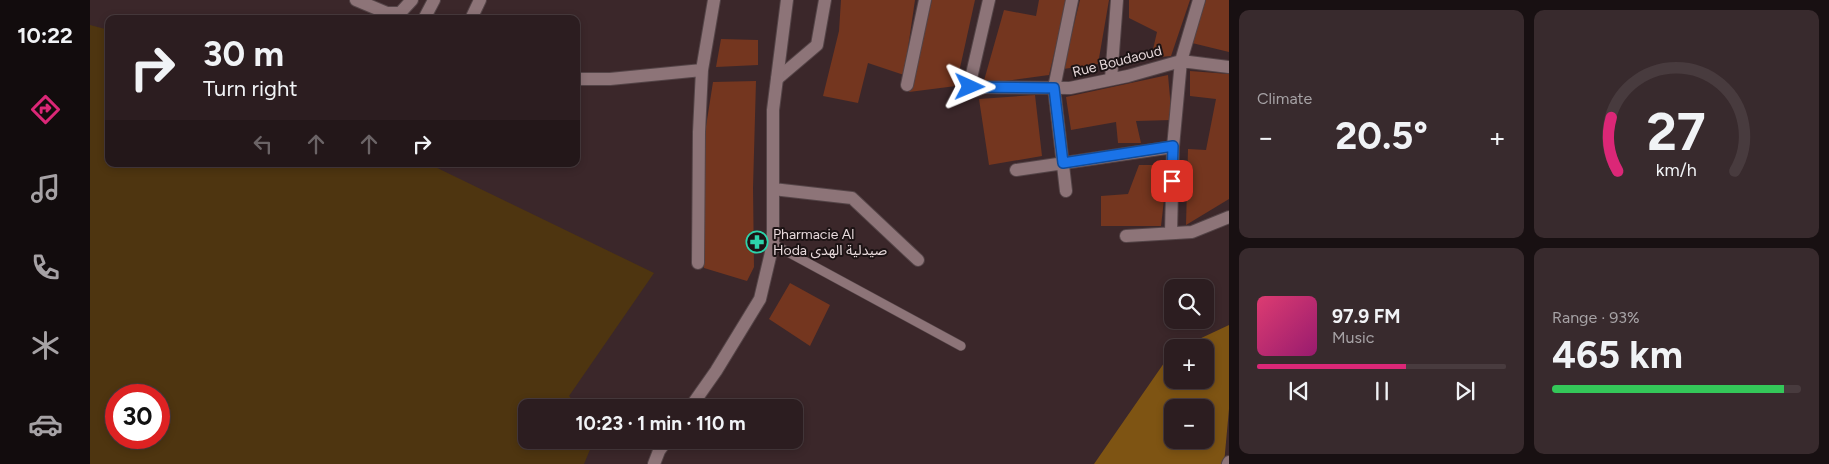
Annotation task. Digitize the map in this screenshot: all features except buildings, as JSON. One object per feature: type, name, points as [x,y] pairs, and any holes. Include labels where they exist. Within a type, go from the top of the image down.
[{"type":"street","points":[[356,0],[387,13],[400,12],[412,0]]},
{"type":"street","points":[[426,15],[434,0]]},
{"type":"street","points":[[473,15],[480,0]]},
{"type":"street","points":[[698,263],[699,132],[702,70],[714,0]]},
{"type":"street","points":[[696,399],[716,371],[760,299],[773,244],[774,110],[787,0]]},
{"type":"street","points":[[777,79],[817,45],[825,0]]},
{"type":"street","points":[[907,85],[925,0]]},
{"type":"street","name":"Rue Boudaoud","points":[[989,0],[970,87],[1070,88],[1111,80],[1181,60]]},
{"type":"street","points":[[1066,191],[1054,88],[1072,0]]},
{"type":"street","points":[[1111,80],[1117,0]]},
{"type":"street","points":[[1171,233],[1173,146],[1181,60],[1199,0]]},
{"type":"street","points":[[1181,60],[1229,67]]},
{"type":"street","points":[[580,79],[610,79],[702,70]]},
{"type":"street","points":[[1016,170],[1173,146]]},
{"type":"street","points":[[773,189],[852,198],[918,260]]},
{"type":"street","points":[[1126,236],[1192,232],[1229,217]]},
{"type":"street","points":[[654,464],[660,449]]},
{"type":"lane","points":[[773,244],[961,346]]},
{"type":"shaded area","points":[[90,25],[105,29],[105,167],[435,167],[654,273],[569,396],[572,399],[518,399],[518,449],[590,449],[584,464],[90,464]]},
{"type":"shaded area","points":[[1229,325],[1229,409],[1224,464],[1094,464],[1164,363],[1164,389],[1214,389],[1214,339],[1199,339]]},
{"type":"place","name":"Pharmacie Al Hoda صيدلية الهدى","points":[[757,242]]},
{"type":"route","points":[[970,87],[1054,88],[1063,163],[1173,146],[1172,181]]}]
